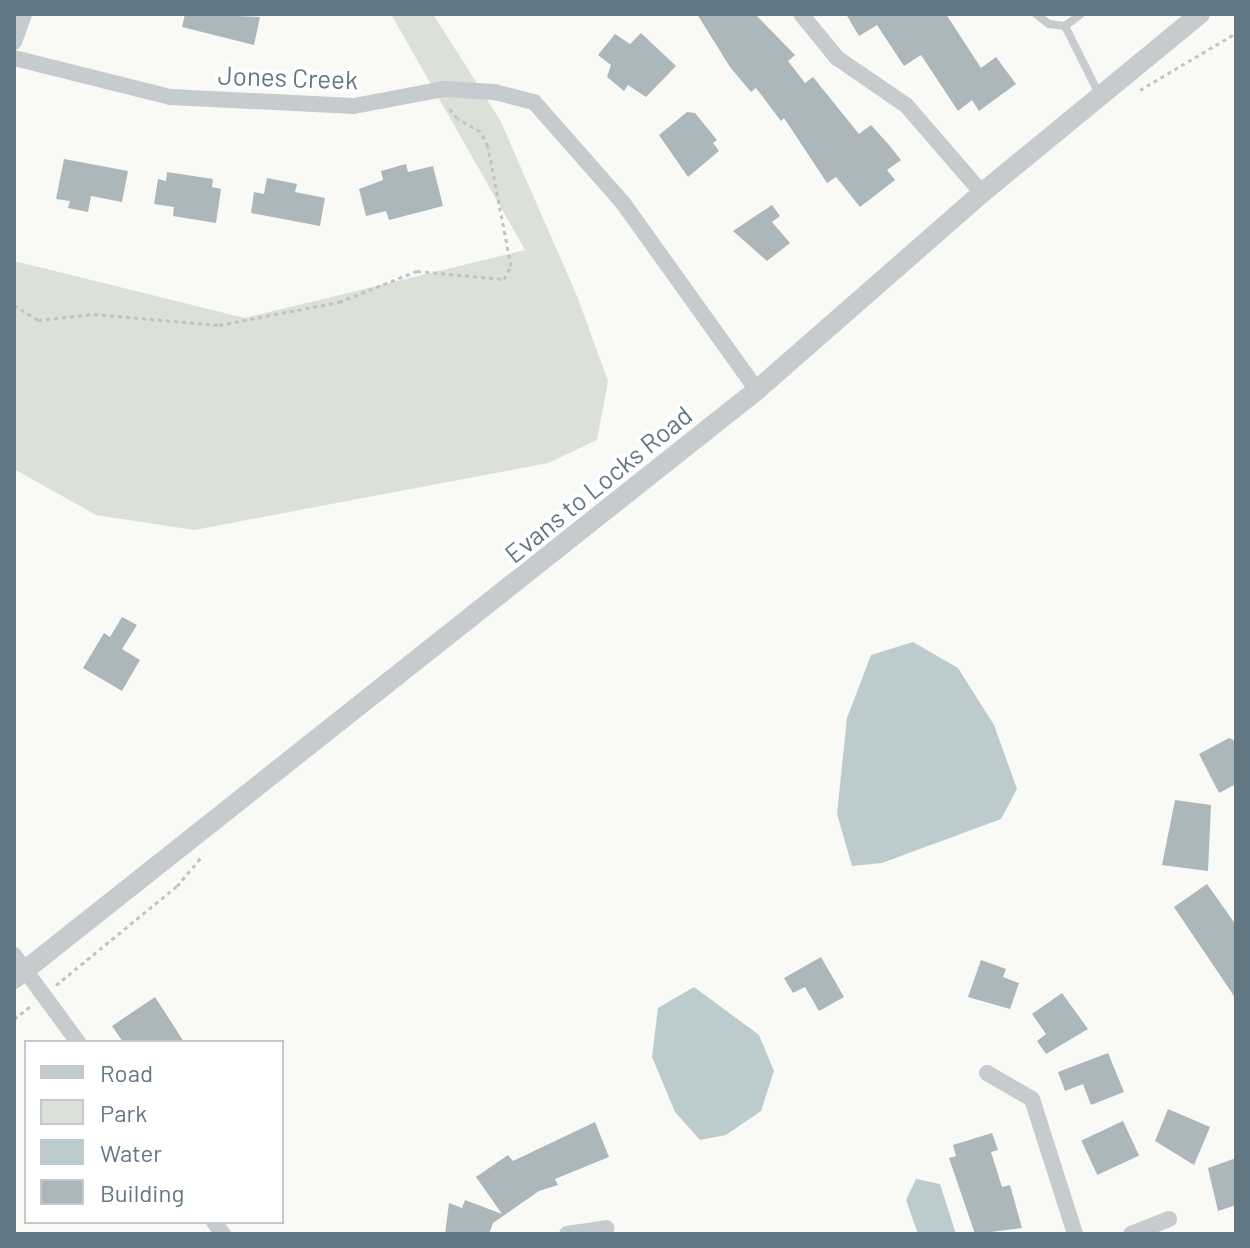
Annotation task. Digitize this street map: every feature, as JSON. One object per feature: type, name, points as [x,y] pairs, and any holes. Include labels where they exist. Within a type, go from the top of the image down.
[{"type":"street","points":[[14,42],[24,14]]},
{"type":"street","points":[[801,14],[837,58],[906,105],[982,193]]},
{"type":"street","name":"Evans to Locks Road","points":[[18,968],[757,390],[982,193],[1200,14]]},
{"type":"street","name":"Jones Creek","points":[[14,58],[171,97],[354,106],[444,89],[494,92],[534,102],[623,203],[757,390]]},
{"type":"street","points":[[18,968],[76,1040]]},
{"type":"street","points":[[987,1073],[1032,1099],[1075,1234]]},
{"type":"street","points":[[1131,1234],[1169,1219]]},
{"type":"street","points":[[567,1234],[607,1228]]},
{"type":"lane","points":[[1036,14],[1049,24],[1065,26],[1081,14]]},
{"type":"lane","points":[[1065,26],[1100,96]]},
{"type":"path","points":[[14,305],[38,320],[94,314],[219,325],[339,302],[417,271],[504,279],[510,257],[485,137],[452,114],[444,89]]},
{"type":"green space","points":[[391,14],[433,14],[500,120],[577,296],[608,381],[597,440],[548,463],[194,530],[96,515],[14,469],[14,261],[245,318],[525,250]]},
{"type":"water","points":[[913,642],[958,668],[994,725],[1017,789],[1001,819],[882,863],[852,866],[837,814],[847,718],[871,655]]},
{"type":"water","points":[[694,987],[759,1035],[774,1071],[761,1111],[726,1135],[700,1140],[675,1112],[652,1057],[658,1008]]},
{"type":"water","points":[[916,1179],[940,1184],[956,1234],[918,1234],[906,1200]]},
{"type":"building","points":[[185,14],[260,17],[254,45],[182,27]]},
{"type":"building","points":[[697,14],[755,14],[795,55],[788,61],[805,83],[813,77],[859,134],[871,125],[889,145],[901,160],[887,170],[895,180],[860,207],[836,177],[827,183],[784,118],[781,121],[756,88],[751,92],[730,67]]},
{"type":"building","points":[[846,14],[946,14],[981,68],[996,57],[1016,84],[979,111],[972,100],[958,111],[921,55],[904,66],[877,25],[859,36]]},
{"type":"building","points":[[641,33],[676,66],[646,97],[628,85],[624,91],[607,77],[611,65],[598,55],[615,34],[630,44]]},
{"type":"building","points":[[687,112],[695,113],[717,140],[713,143],[719,151],[688,177],[659,135]]},
{"type":"building","points":[[64,159],[128,171],[122,202],[91,196],[88,212],[68,208],[70,201],[56,199]]},
{"type":"building","points":[[406,164],[408,172],[433,166],[443,206],[389,220],[386,211],[366,216],[359,189],[383,180],[381,171]]},
{"type":"building","points":[[167,172],[213,179],[212,187],[221,189],[216,223],[173,216],[174,207],[154,204],[158,179],[166,181]]},
{"type":"building","points":[[267,178],[297,184],[295,192],[325,198],[320,226],[251,213],[254,192],[264,194]]},
{"type":"building","points":[[772,205],[780,216],[772,222],[790,243],[767,261],[733,231]]},
{"type":"building","points":[[122,617],[137,625],[122,649],[140,660],[122,691],[83,668],[104,633],[110,637]]},
{"type":"building","points":[[1229,738],[1236,741],[1236,784],[1219,793],[1199,754]]},
{"type":"building","points":[[1175,800],[1211,805],[1208,871],[1162,865]]},
{"type":"building","points":[[1207,884],[1236,925],[1236,999],[1174,907]]},
{"type":"building","points":[[821,957],[844,997],[819,1011],[805,987],[793,993],[784,978]]},
{"type":"building","points":[[981,960],[1006,969],[1003,977],[1019,983],[1010,1009],[968,997]]},
{"type":"building","points":[[1062,993],[1088,1029],[1046,1054],[1037,1041],[1046,1034],[1032,1014]]},
{"type":"building","points":[[155,997],[183,1040],[122,1040],[112,1026]]},
{"type":"building","points":[[1108,1053],[1124,1092],[1091,1105],[1083,1084],[1065,1091],[1058,1072]]},
{"type":"building","points":[[1168,1109],[1210,1127],[1194,1165],[1155,1141]]},
{"type":"building","points":[[1123,1121],[1139,1155],[1097,1175],[1081,1140]]},
{"type":"building","points":[[595,1122],[609,1157],[555,1179],[558,1185],[539,1191],[493,1223],[489,1234],[445,1234],[449,1203],[462,1208],[465,1200],[502,1214],[476,1177],[508,1155],[513,1161]]},
{"type":"building","points":[[992,1133],[998,1150],[991,1152],[1002,1187],[1010,1185],[1022,1228],[975,1234],[949,1158],[956,1156],[953,1145]]},
{"type":"building","points":[[1236,1158],[1236,1205],[1218,1211],[1208,1168]]}]
